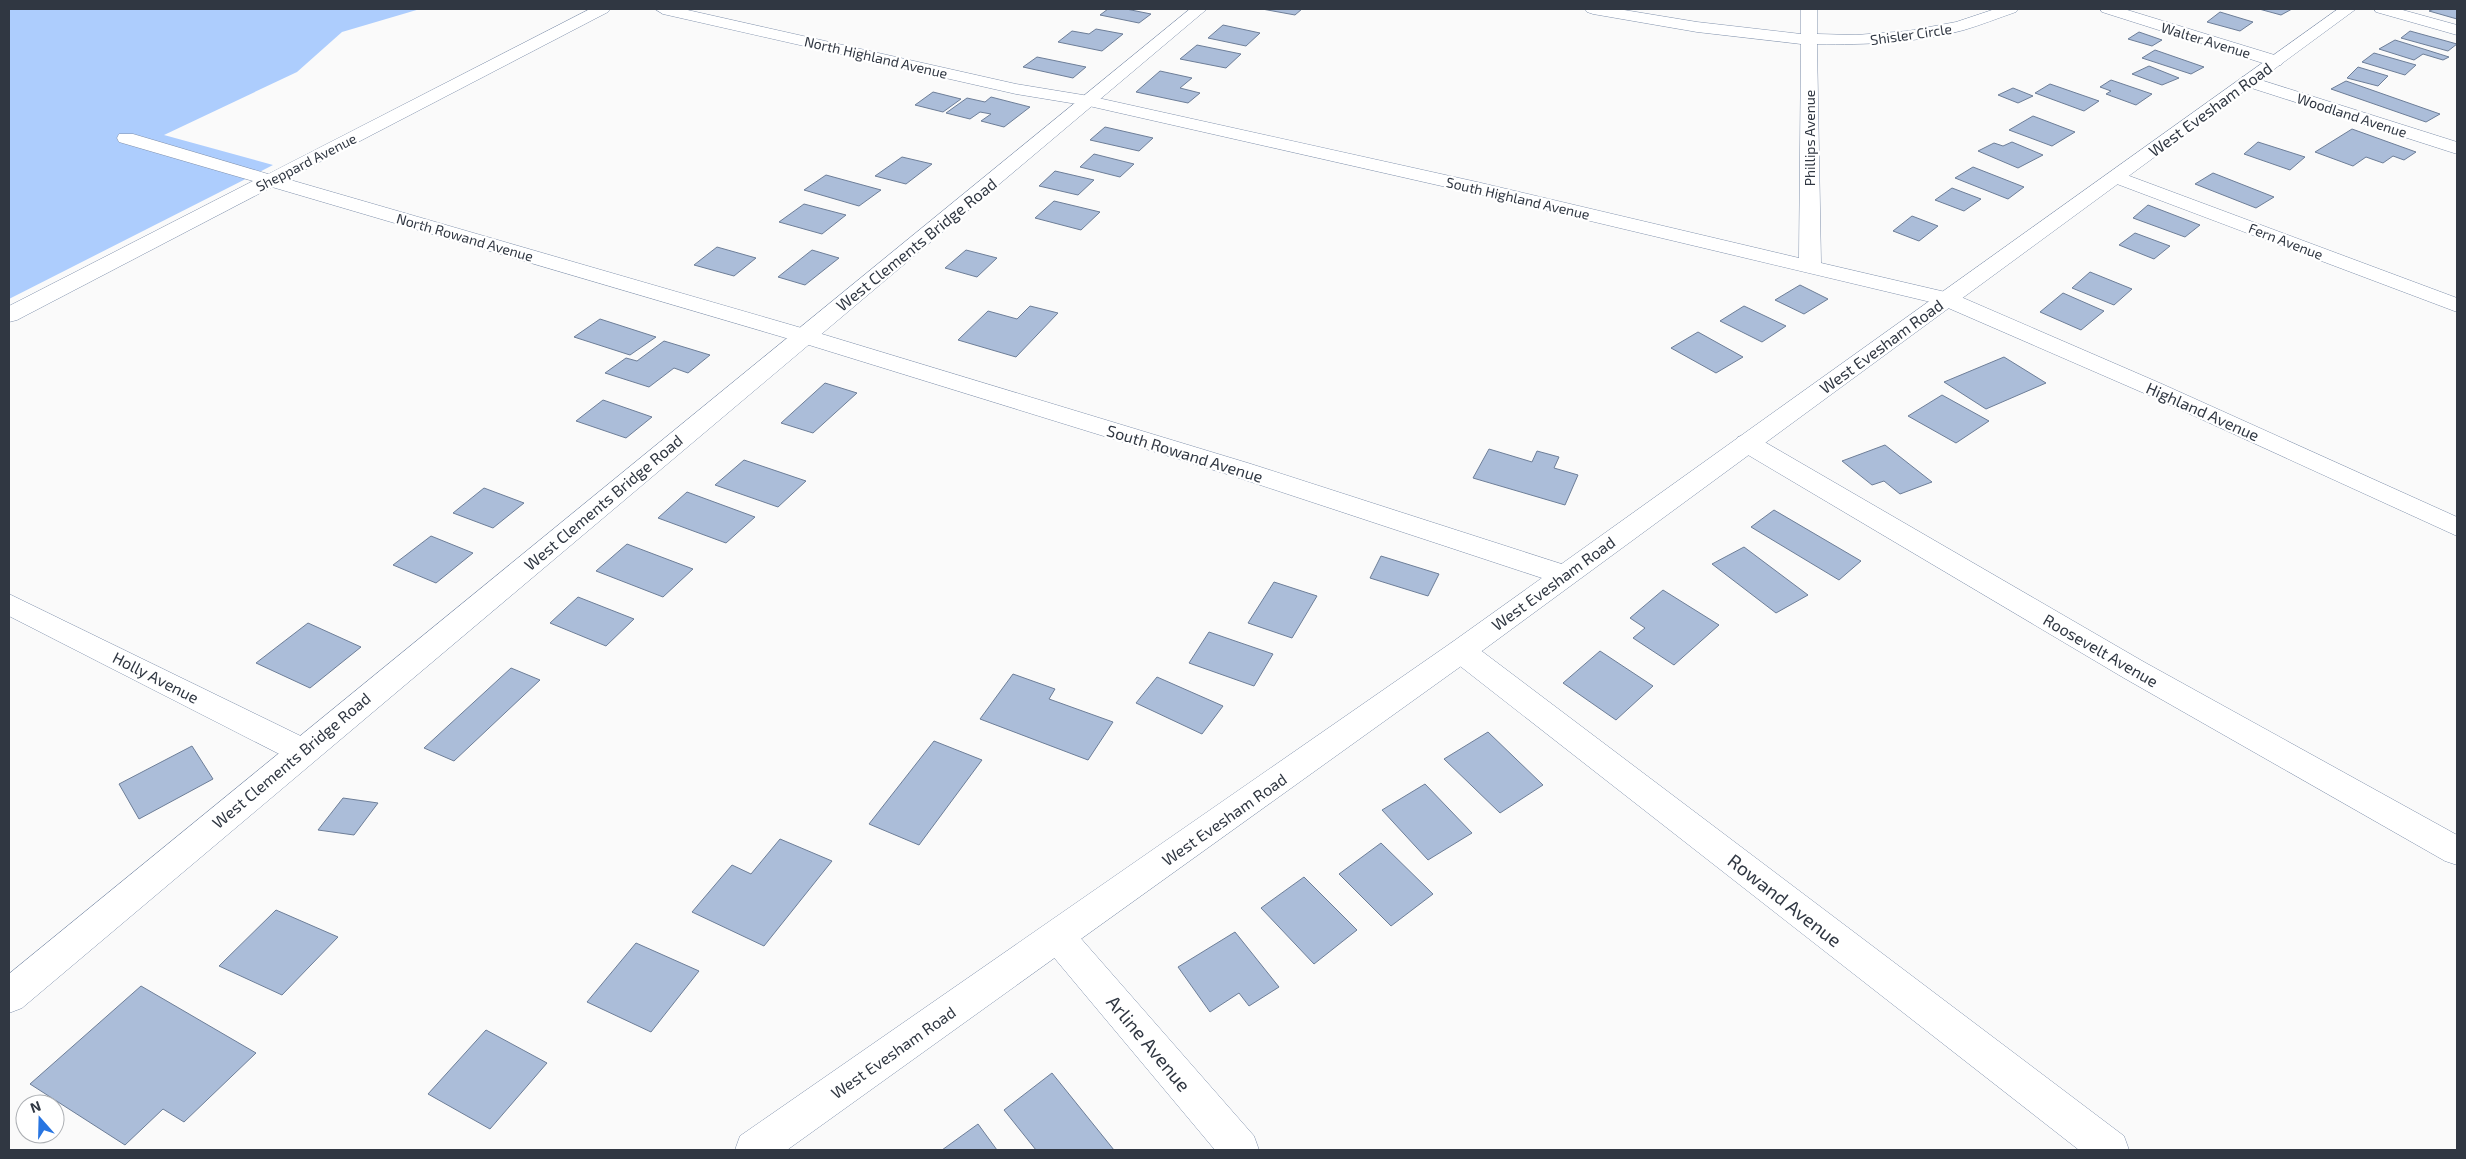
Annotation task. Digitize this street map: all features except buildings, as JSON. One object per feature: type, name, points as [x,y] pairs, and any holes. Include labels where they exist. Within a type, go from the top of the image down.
[{"type":"street","name":"Sheppard Avenue","points":[[9,315],[602,9]]},
{"type":"street","name":"North Highland Avenue","points":[[663,9],[1016,89],[1089,101]]},
{"type":"street","name":"West Clements Bridge Road","points":[[9,996],[302,751],[1199,9]]},
{"type":"street","name":"Shisler Circle","points":[[1592,9],[1647,19],[1809,40],[1864,41],[1915,35],[1972,24],[2010,9]]},
{"type":"street","name":"Phillips Avenue","points":[[1808,9],[1810,267]]},
{"type":"street","name":"Walter Avenue","points":[[2108,9],[2275,61]]},
{"type":"street","name":"West Evesham Road","points":[[754,1150],[1461,651],[2348,9]]},
{"type":"street","points":[[2382,9],[2457,30]]},
{"type":"street","name":"Woodland Avenue","points":[[2248,81],[2457,148]]},
{"type":"street","name":"South Highland Avenue","points":[[1089,101],[1468,186],[1946,299]]},
{"type":"street","name":"North Rowand Avenue","points":[[126,138],[804,336]]},
{"type":"street","name":"Fern Avenue","points":[[2116,177],[2457,305]]},
{"type":"street","name":"Highland Avenue","points":[[1946,299],[2154,388],[2457,527]]},
{"type":"street","name":"South Rowand Avenue","points":[[804,336],[1242,470],[1564,575]]},
{"type":"street","name":"Roosevelt Avenue","points":[[1747,443],[2134,670],[2457,851]]},
{"type":"street","name":"Holly Avenue","points":[[9,604],[302,751]]},
{"type":"street","name":"Rowand Avenue","points":[[1461,651],[2110,1150]]},
{"type":"street","name":"Arline Avenue","points":[[1058,937],[1240,1150]]},
{"type":"shaded area","points":[[9,9],[420,9],[342,32],[297,72],[164,135],[273,165],[9,299]]}]
